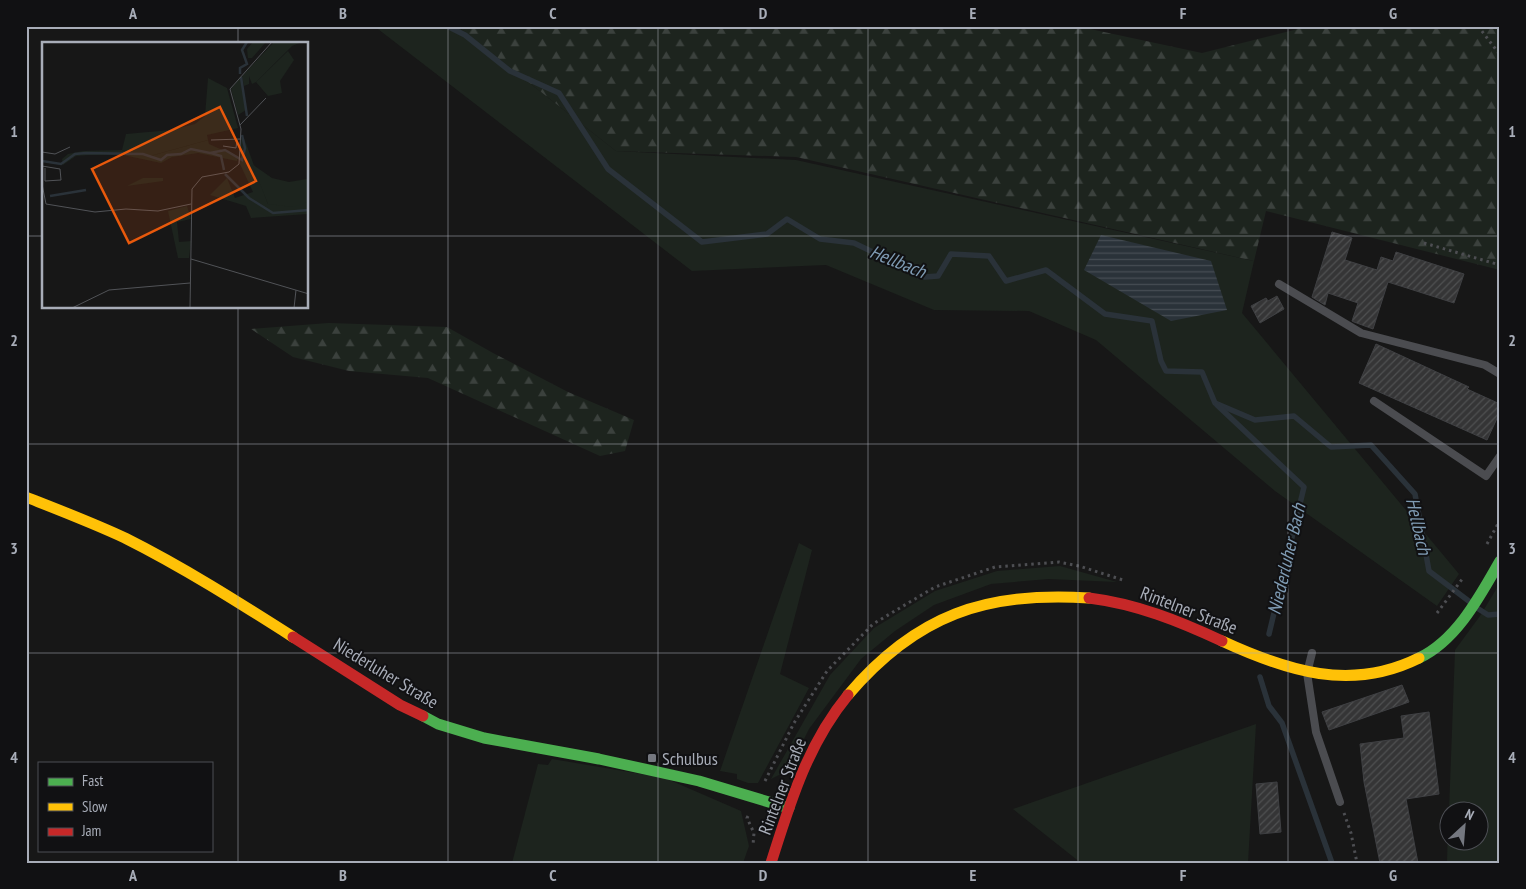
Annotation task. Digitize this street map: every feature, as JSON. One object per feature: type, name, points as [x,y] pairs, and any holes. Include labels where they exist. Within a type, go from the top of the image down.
[{"type":"main road","name":"Niederluher Straße","points":[[26,497],[96,524],[176,565],[393,701],[438,724],[484,738],[599,759],[699,781],[789,808]]},
{"type":"main road","name":"Rintelner Straße","points":[[771,863],[807,760],[822,733],[871,669],[904,641],[939,620],[967,609],[1022,597],[1079,597],[1108,600],[1152,611],[1245,651],[1308,673],[1352,676],[1376,673],[1396,667],[1417,659],[1435,648],[1464,617],[1500,561]]},
{"type":"lane","points":[[1279,284],[1361,333],[1484,365],[1500,374]]},
{"type":"lane","points":[[1374,401],[1486,476],[1500,456]]},
{"type":"lane","points":[[1312,653],[1308,673],[1316,732],[1340,802]]},
{"type":"path","points":[[1478,26],[1500,55]]},
{"type":"path","points":[[1424,243],[1500,265]]},
{"type":"path","points":[[1436,614],[1462,580]]},
{"type":"path","points":[[753,850],[754,833],[747,818],[756,798]]},
{"type":"path","points":[[1340,802],[1351,833],[1357,863]]},
{"type":"green space","points":[[374,26],[457,26],[616,151],[796,160],[1254,261],[1242,313],[1459,574],[1437,606],[1275,491],[1096,340],[1029,311],[934,310],[826,265],[692,271]]},
{"type":"green space","points":[[457,26],[1076,26],[1202,53],[1310,26],[1500,26],[1500,270],[1266,211],[1254,261],[796,157],[616,151]]},
{"type":"green space","points":[[329,323],[447,327],[568,392],[634,420],[625,451],[600,456],[428,378],[349,371],[293,357],[251,329]]},
{"type":"green space","points":[[799,543],[812,550],[780,674],[809,688],[758,783],[748,783],[737,779],[737,774],[720,771]]},
{"type":"green space","points":[[1060,566],[1117,582],[1048,579],[991,584],[934,605],[895,631],[861,659],[809,729],[790,767],[771,779],[830,675],[874,628],[935,591],[997,571]]},
{"type":"green space","points":[[1500,583],[1500,863],[1447,863],[1447,852],[1488,852],[1488,802],[1449,802],[1455,650],[1480,616]]},
{"type":"green space","points":[[1256,724],[1248,863],[1081,863],[1013,809]]},
{"type":"green space","points":[[552,759],[665,778],[741,811],[749,846],[743,863],[512,863],[538,764],[548,765]]},
{"type":"shaded area","points":[[1101,235],[1211,261],[1227,310],[1171,321],[1084,270]]},
{"type":"building","points":[[1332,232],[1352,238],[1345,260],[1377,270],[1381,257],[1393,261],[1396,252],[1464,274],[1454,303],[1388,282],[1373,329],[1352,321],[1358,303],[1328,293],[1325,305],[1312,297]]},
{"type":"building","points":[[1277,296],[1284,309],[1260,323],[1251,306],[1266,298],[1268,301]]},
{"type":"building","points":[[1376,344],[1469,387],[1467,389],[1500,404],[1500,412],[1487,440],[1359,383]]},
{"type":"building","points":[[1402,685],[1409,702],[1329,730],[1322,712]]},
{"type":"building","points":[[1429,712],[1439,794],[1406,799],[1418,863],[1380,863],[1364,782],[1360,744],[1404,738],[1401,716]]},
{"type":"building","points":[[1277,782],[1281,832],[1260,834],[1256,784]]},
{"type":"waterway","name":"Hellbach","points":[[447,26],[465,35],[510,71],[559,93],[608,169],[702,242],[767,234],[787,219],[820,239],[854,243],[925,277],[938,276],[951,254],[989,256],[1006,281],[1046,270],[1105,314],[1152,321],[1161,361],[1166,371],[1202,372],[1215,403],[1255,420],[1294,416],[1331,447],[1371,445],[1415,494],[1429,571],[1470,602]]},
{"type":"waterway","name":"Niederluher Bach","points":[[1217,405],[1304,487],[1269,634]]},
{"type":"waterway","name":"Hellbach","points":[[1477,608],[1488,615],[1500,614]]},
{"type":"waterway","name":"Niederluher Bach","points":[[1260,677],[1269,706],[1282,723],[1332,863]]},
{"type":"traffic: fast","points":[[1419,658],[1433,650],[1456,629],[1476,602],[1500,561]]},
{"type":"traffic: fast","points":[[423,716],[438,724],[484,738],[599,759],[699,781],[789,808]]},
{"type":"traffic: slow","points":[[26,497],[101,527],[147,549],[210,585],[293,637]]},
{"type":"traffic: slow","points":[[848,695],[900,645],[927,627],[955,614],[985,605],[1017,599],[1052,597],[1089,598]]},
{"type":"traffic: slow","points":[[1222,641],[1271,661],[1319,674],[1369,674],[1394,668],[1419,658]]},
{"type":"traffic: jam","points":[[1089,598],[1124,604],[1157,614],[1222,641]]},
{"type":"traffic: jam","points":[[293,637],[400,705],[423,716]]},
{"type":"traffic: jam","points":[[771,863],[801,775],[821,734],[848,695]]},
{"type":"place","name":"Schulbus","points":[[652,758]]}]
